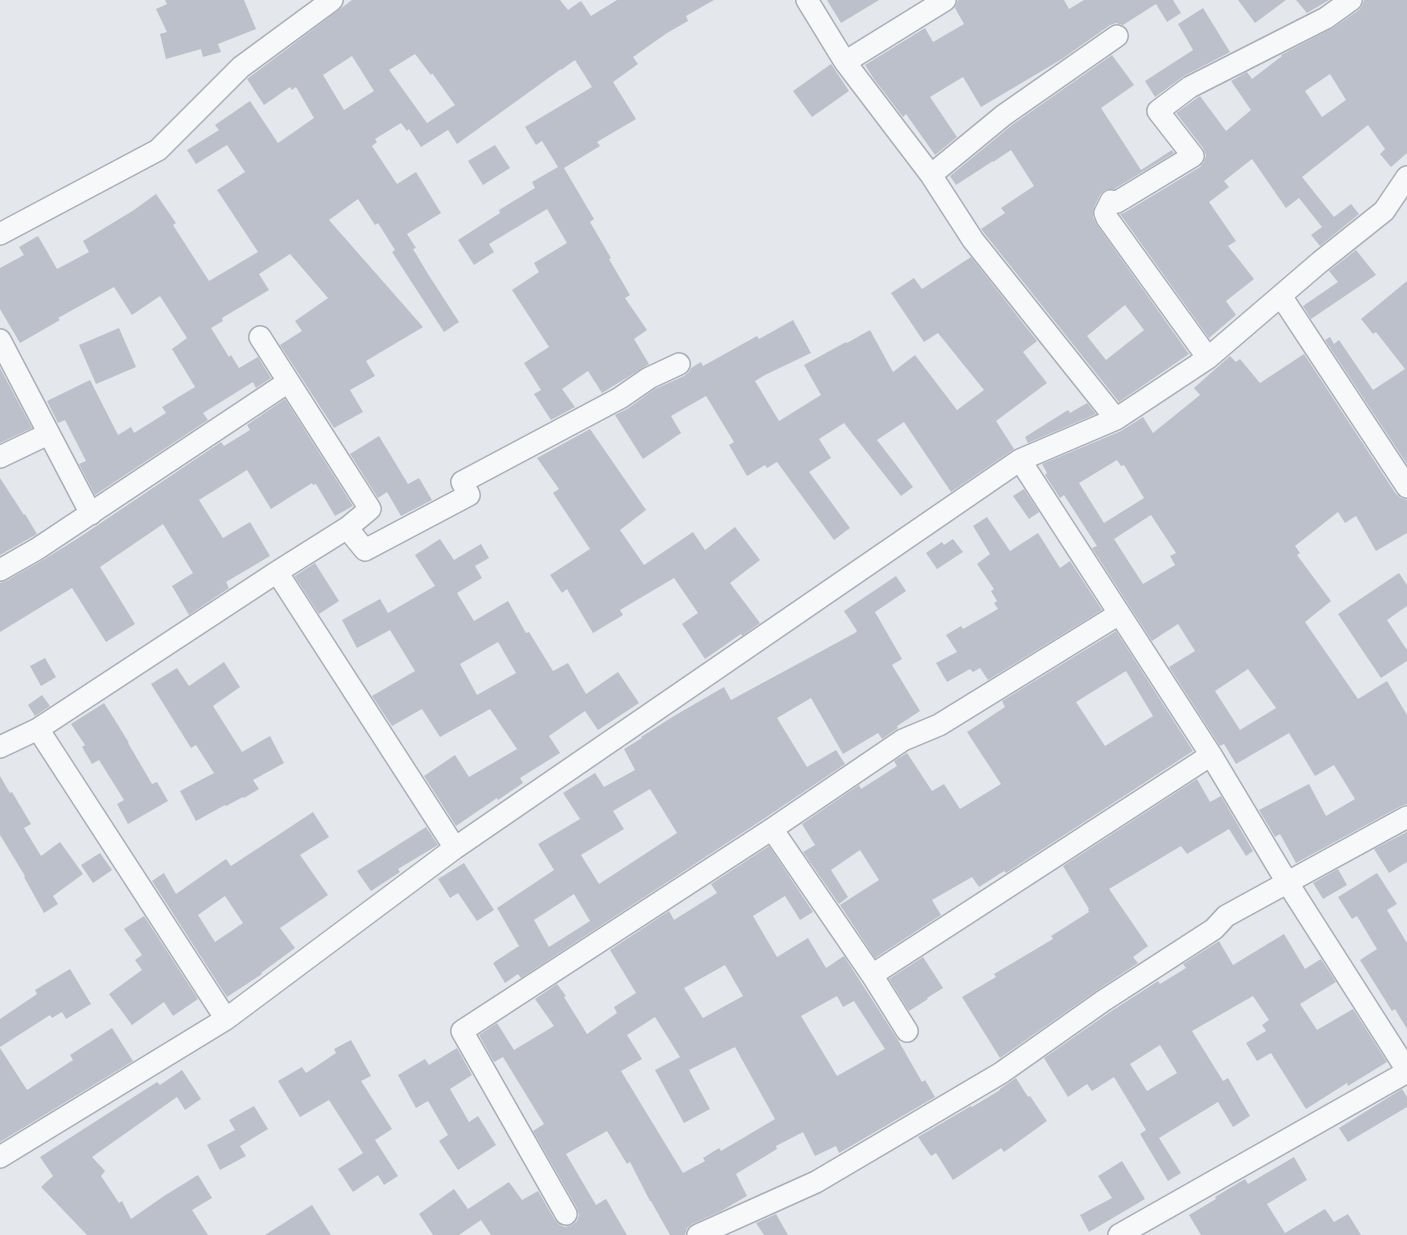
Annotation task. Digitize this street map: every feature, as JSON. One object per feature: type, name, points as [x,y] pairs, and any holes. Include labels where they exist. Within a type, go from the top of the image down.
[{"type":"street","points":[[0,234],[158,150],[241,67],[332,0]]},
{"type":"street","points":[[807,0],[845,62],[931,175],[973,240],[1116,418]]},
{"type":"street","points":[[845,62],[945,0]]},
{"type":"street","points":[[1208,358],[1105,213],[1111,201],[1117,202],[1193,156],[1158,111],[1190,87],[1326,18],[1351,0]]},
{"type":"street","points":[[931,175],[1004,115],[1116,36]]},
{"type":"street","points":[[0,1157],[226,1019],[455,848],[1020,460],[1116,418],[1208,358],[1320,261],[1384,211],[1407,177]]},
{"type":"street","points":[[1281,296],[1407,487]]},
{"type":"street","points":[[0,747],[38,729],[347,528],[370,509],[260,337]]},
{"type":"street","points":[[0,340],[91,514]]},
{"type":"street","points":[[347,528],[365,550],[470,495],[462,482],[620,398],[649,378],[679,364]]},
{"type":"street","points":[[0,570],[91,514],[288,382]]},
{"type":"street","points":[[0,457],[48,434]]},
{"type":"street","points":[[1020,460],[1212,755],[1287,882],[1407,1071],[1119,1235]]},
{"type":"street","points":[[277,572],[455,848]]},
{"type":"street","points":[[566,1214],[462,1031],[772,829],[903,740],[939,725],[1119,614]]},
{"type":"street","points":[[38,729],[226,1019]]},
{"type":"street","points":[[872,975],[1212,755]]},
{"type":"street","points":[[698,1235],[816,1182],[1001,1073],[1102,1001],[1214,929],[1226,915],[1407,817]]},
{"type":"street","points":[[772,829],[872,975],[907,1031]]},
{"type":"building","points":[[165,0],[244,0],[256,29],[218,44],[221,52],[203,57],[201,49],[166,59],[160,34],[167,32],[156,9],[167,4]]},
{"type":"building","points":[[352,0],[560,0],[568,10],[581,1],[591,16],[617,0],[714,0],[686,16],[688,21],[633,57],[638,64],[613,82],[636,119],[597,142],[600,146],[564,168],[594,219],[590,222],[630,295],[625,298],[647,330],[634,339],[649,364],[602,393],[588,371],[562,389],[575,407],[551,420],[534,394],[541,390],[524,363],[549,347],[512,290],[539,272],[534,263],[567,243],[547,209],[489,244],[494,252],[474,265],[458,240],[500,213],[499,210],[535,188],[532,182],[558,167],[542,141],[536,145],[525,127],[592,87],[575,60],[457,144],[448,130],[421,147],[409,129],[407,131],[401,123],[375,139],[377,142],[372,146],[397,184],[416,172],[441,213],[407,234],[416,248],[413,249],[459,322],[444,332],[392,252],[395,250],[378,223],[375,225],[358,199],[329,220],[423,327],[366,361],[375,376],[350,390],[363,412],[334,428],[280,345],[302,331],[295,321],[328,298],[290,254],[259,274],[269,290],[222,318],[223,321],[211,328],[229,357],[231,355],[239,368],[258,357],[271,378],[256,388],[253,382],[203,413],[208,420],[95,495],[79,464],[86,461],[65,420],[58,423],[47,401],[90,380],[118,435],[131,427],[134,433],[166,413],[162,407],[195,387],[172,349],[187,338],[160,296],[132,315],[114,287],[58,318],[60,320],[20,343],[0,309],[0,268],[24,255],[19,247],[38,236],[57,269],[89,252],[83,241],[156,194],[176,223],[173,225],[209,281],[258,252],[217,190],[245,172],[227,145],[196,164],[187,150],[219,130],[215,125],[250,101],[278,143],[314,118],[296,87],[292,90],[290,87],[264,105],[247,79]],"holes":[[[415,54],[455,105],[427,123],[389,70]],[[352,56],[374,91],[344,110],[323,75]]]},
{"type":"building","points":[[827,0],[879,0],[841,23]]},
{"type":"building","points":[[958,0],[1064,0],[1069,9],[1084,0],[1173,0],[1181,13],[1167,22],[1156,4],[1123,25],[1116,23],[1110,25],[1062,59],[981,107],[963,77],[930,97],[957,137],[935,155],[906,114],[903,117],[865,65],[925,28],[933,42],[964,24],[955,8]]},
{"type":"building","points":[[1238,0],[1286,0],[1255,23]]},
{"type":"building","points":[[1296,0],[1329,0],[1307,13]]},
{"type":"building","points":[[1364,0],[1407,0],[1407,153],[1391,167],[1380,154],[1385,149],[1368,125],[1302,177],[1334,217],[1351,204],[1359,214],[1320,246],[1311,235],[1322,227],[1299,198],[1286,208],[1252,159],[1224,181],[1229,187],[1209,202],[1236,241],[1228,246],[1254,279],[1226,301],[1236,315],[1209,338],[1120,214],[1200,167],[1204,162],[1206,155],[1203,148],[1176,113],[1200,96],[1226,131],[1251,110],[1231,81],[1247,72],[1252,79],[1281,55],[1333,28],[1362,6]],"holes":[[[1330,74],[1346,100],[1322,117],[1305,91]]]},
{"type":"building","points":[[1203,8],[1230,52],[1184,76],[1155,97],[1145,81],[1193,50],[1178,24]]},
{"type":"building","points":[[1112,55],[1134,85],[1101,108],[1141,170],[1172,150],[1174,153],[1114,189],[1105,190],[1094,207],[1093,217],[1097,225],[1189,354],[1119,402],[981,229],[1005,213],[1001,208],[1034,186],[1011,150],[956,185],[950,176],[1012,125]],"holes":[[[1125,305],[1144,330],[1106,360],[1087,336]]]},
{"type":"building","points":[[831,64],[849,91],[812,117],[793,91]]},
{"type":"building","points":[[495,145],[510,168],[483,185],[468,161]]},
{"type":"building","points":[[1356,250],[1376,275],[1311,319],[1303,306],[1338,282],[1329,271]]},
{"type":"building","points":[[971,257],[1037,341],[1023,352],[1047,383],[996,421],[1014,449],[951,492],[904,422],[877,440],[913,487],[901,496],[844,423],[819,439],[831,458],[809,472],[850,528],[834,540],[777,462],[767,468],[765,465],[747,476],[729,445],[734,442],[706,396],[671,416],[681,433],[643,459],[615,415],[655,389],[684,376],[701,362],[703,366],[757,336],[759,339],[793,320],[811,353],[755,381],[779,421],[821,395],[804,365],[870,330],[893,372],[915,355],[957,410],[984,390],[938,333],[924,342],[891,293],[914,278],[922,289]]},
{"type":"building","points":[[1407,281],[1407,464],[1325,340],[1330,337],[1334,344],[1339,340],[1373,390],[1405,369],[1376,332],[1373,334],[1361,319]]},
{"type":"building","points":[[119,328],[136,367],[96,384],[79,345]]},
{"type":"building","points":[[1304,354],[1396,494],[1407,500],[1407,533],[1376,551],[1356,516],[1345,523],[1338,512],[1295,546],[1300,553],[1297,555],[1331,601],[1305,622],[1358,699],[1387,681],[1407,715],[1407,804],[1296,863],[1280,834],[1275,837],[1259,810],[1309,784],[1326,816],[1355,799],[1334,765],[1315,776],[1289,733],[1236,764],[1224,744],[1220,746],[1169,667],[1195,651],[1178,624],[1152,641],[1092,548],[1097,546],[1064,495],[1060,498],[1045,475],[1047,473],[1042,464],[1121,431],[1143,417],[1153,433],[1200,395],[1194,388],[1230,356],[1236,362],[1240,359],[1260,383]],"holes":[[[1117,460],[1121,466],[1124,465],[1144,498],[1104,523],[1079,483]],[[1151,515],[1176,553],[1170,556],[1175,565],[1143,584],[1114,539]],[[1248,669],[1276,708],[1240,730],[1215,691]]]},
{"type":"building","points":[[0,368],[32,428],[0,443]]},
{"type":"building","points":[[285,399],[353,506],[335,516],[316,484],[312,483],[271,509],[247,470],[199,500],[223,538],[250,522],[270,556],[226,582],[229,588],[189,615],[172,586],[193,573],[163,524],[100,567],[135,624],[106,642],[72,588],[0,632],[0,583],[80,537],[221,442],[224,446],[250,430],[247,425]]},
{"type":"building","points":[[1087,403],[1096,414],[1028,443],[1025,437],[1068,410],[1070,413]]},
{"type":"building","points":[[590,429],[646,510],[620,530],[644,565],[693,532],[705,550],[735,527],[760,560],[730,583],[760,623],[705,659],[682,624],[698,613],[674,578],[620,610],[623,615],[593,633],[567,589],[562,593],[550,575],[590,549],[553,493],[559,489],[537,458]]},
{"type":"building","points":[[379,436],[408,484],[419,478],[432,500],[401,516],[387,492],[378,498],[350,454]]},
{"type":"building","points":[[0,478],[37,534],[0,555]]},
{"type":"building","points":[[1024,489],[1039,512],[1029,519],[1013,496]]},
{"type":"building","points":[[987,517],[1010,551],[1038,533],[1060,568],[1070,561],[1102,610],[988,680],[980,668],[973,672],[970,669],[947,682],[936,663],[957,652],[946,635],[961,626],[963,629],[998,609],[994,603],[997,601],[991,591],[994,589],[977,564],[990,554],[973,526]]},
{"type":"building","points":[[440,539],[454,560],[481,544],[489,558],[475,566],[482,578],[457,593],[474,621],[508,601],[526,633],[529,632],[553,671],[568,663],[586,694],[618,672],[639,703],[598,730],[585,711],[549,736],[560,753],[520,778],[523,783],[456,826],[424,776],[455,755],[469,777],[517,749],[490,709],[440,737],[422,709],[392,726],[372,696],[415,671],[390,630],[357,648],[342,620],[380,599],[388,613],[435,586],[415,555]],"holes":[[[498,642],[516,673],[477,695],[460,664]]]},
{"type":"building","points":[[953,539],[963,552],[937,569],[926,553],[942,542],[944,545]]},
{"type":"building","points":[[315,563],[339,601],[319,614],[295,577]]},
{"type":"building","points":[[1399,573],[1407,585],[1407,606],[1387,620],[1407,650],[1407,661],[1381,678],[1338,614]]},
{"type":"building","points":[[896,576],[906,591],[875,612],[902,659],[892,665],[920,711],[882,739],[878,733],[843,754],[811,698],[777,718],[807,767],[836,750],[845,764],[521,978],[518,974],[505,983],[493,963],[519,946],[497,908],[554,870],[538,844],[580,819],[563,793],[595,773],[604,787],[635,770],[624,749],[724,687],[731,700],[855,633],[857,631],[844,611]],"holes":[[[650,789],[677,833],[599,884],[581,855],[624,829],[613,811]],[[574,894],[590,921],[549,947],[534,920]]]},
{"type":"building","points":[[1116,631],[1193,751],[1006,873],[1004,871],[979,887],[972,877],[932,900],[941,915],[875,958],[840,905],[879,880],[860,850],[831,870],[848,897],[839,904],[803,852],[815,845],[802,824],[859,785],[861,789],[897,766],[894,761],[907,753],[932,791],[944,784],[960,809],[1001,784],[967,732],[1005,707],[1002,701]],"holes":[[[1126,671],[1153,716],[1105,746],[1076,702]]]},
{"type":"building","points":[[45,658],[56,677],[41,686],[30,666]]},
{"type":"building","points":[[224,662],[240,687],[213,706],[242,752],[270,736],[284,763],[253,780],[259,789],[196,821],[180,791],[214,773],[196,745],[191,748],[151,684],[177,668],[189,686]]},
{"type":"building","points":[[42,695],[50,706],[35,716],[28,705]]},
{"type":"building","points":[[104,703],[152,784],[157,782],[168,801],[128,824],[117,804],[124,800],[99,760],[92,764],[82,747],[85,745],[71,724]]},
{"type":"building","points":[[0,776],[31,824],[24,828],[41,856],[60,842],[83,874],[53,896],[58,904],[44,913],[0,835]]},
{"type":"building","points":[[1197,779],[1210,802],[1221,796],[1253,851],[1246,856],[1229,829],[1187,854],[1181,846],[1109,889],[1148,946],[1133,957],[1138,963],[1000,1058],[962,997],[996,977],[994,974],[1053,939],[1051,936],[1089,912],[1063,866]]},
{"type":"building","points":[[313,812],[329,837],[300,855],[328,895],[280,928],[295,948],[262,974],[227,997],[152,881],[164,873],[176,894],[226,859],[231,866]],"holes":[[[225,896],[243,923],[215,942],[198,915]]]},
{"type":"building","points":[[426,827],[438,845],[398,869],[400,872],[371,891],[357,871]]},
{"type":"building","points":[[1407,832],[1407,862],[1389,873],[1374,849]]},
{"type":"building","points":[[769,846],[813,912],[800,920],[785,896],[753,916],[777,957],[808,938],[826,968],[844,956],[922,1082],[925,1080],[935,1097],[839,1153],[836,1146],[815,1156],[803,1132],[776,1146],[777,1149],[736,1174],[747,1196],[692,1224],[687,1228],[685,1235],[670,1235],[630,1162],[627,1164],[607,1131],[566,1154],[596,1205],[606,1199],[627,1235],[491,1235],[481,1220],[459,1235],[433,1235],[419,1214],[454,1189],[468,1209],[509,1182],[522,1200],[538,1191],[560,1225],[565,1227],[577,1221],[579,1215],[577,1208],[533,1131],[544,1124],[503,1057],[494,1062],[479,1035],[497,1023],[514,1050],[554,1026],[535,999],[557,984],[587,1034],[617,1013],[614,1007],[636,993],[610,950],[669,911],[674,920],[717,893],[711,884]],"holes":[[[725,965],[743,996],[703,1018],[684,988]],[[837,996],[843,1007],[854,1001],[885,1049],[837,1076],[801,1016]],[[655,1017],[680,1057],[655,1070],[684,1123],[710,1109],[689,1070],[735,1047],[775,1119],[721,1151],[719,1148],[703,1158],[705,1161],[683,1173],[621,1071],[642,1059],[627,1035]]]},
{"type":"building","points":[[100,853],[112,870],[93,883],[81,865]]},
{"type":"building","points":[[464,863],[494,910],[477,921],[458,893],[450,898],[438,879]]},
{"type":"building","points":[[1338,869],[1347,885],[1323,899],[1313,883]]},
{"type":"building","points":[[1377,873],[1397,904],[1387,910],[1407,943],[1407,1029],[1395,1009],[1392,1011],[1360,960],[1377,949],[1357,916],[1352,919],[1338,897]]},
{"type":"building","points":[[144,916],[198,999],[173,1016],[164,1002],[132,1025],[109,994],[142,970],[135,960],[142,955],[124,929]]},
{"type":"building","points":[[1284,934],[1305,969],[1321,959],[1336,982],[1300,1004],[1317,1030],[1353,1009],[1387,1062],[1348,1086],[1347,1083],[1306,1109],[1271,1053],[1257,1061],[1246,1043],[1266,1031],[1262,1025],[1269,1020],[1253,996],[1192,1031],[1223,1081],[1228,1078],[1250,1116],[1233,1127],[1218,1102],[1159,1138],[1181,1173],[1168,1181],[1140,1134],[1146,1130],[1114,1077],[1092,1091],[1087,1084],[1068,1097],[1044,1058],[1158,981],[1160,984],[1186,968],[1183,964],[1219,941],[1233,965]],"holes":[[[1160,1045],[1177,1073],[1147,1091],[1130,1064]]]},
{"type":"building","points":[[923,957],[943,988],[909,1011],[889,979]]},
{"type":"building","points":[[70,969],[91,1004],[66,1019],[62,1012],[52,1018],[50,1015],[0,1047],[0,1019],[37,994],[35,990]]},
{"type":"building","points":[[112,1028],[133,1061],[0,1142],[0,1048],[27,1090],[73,1060],[70,1055]]},
{"type":"building","points":[[351,1040],[371,1076],[361,1081],[392,1129],[375,1140],[398,1176],[384,1185],[378,1175],[353,1192],[338,1169],[363,1153],[329,1100],[300,1117],[278,1081],[302,1067],[306,1073],[336,1053],[334,1049]]},
{"type":"building","points":[[457,1048],[472,1075],[450,1089],[469,1122],[478,1116],[496,1145],[458,1170],[439,1141],[448,1135],[428,1101],[416,1108],[398,1075],[425,1059],[429,1065]]},
{"type":"building","points":[[182,1070],[201,1099],[185,1110],[177,1097],[92,1157],[105,1171],[101,1176],[119,1203],[122,1201],[131,1219],[198,1175],[212,1198],[192,1210],[208,1235],[87,1235],[41,1187],[53,1176],[40,1157],[157,1082],[160,1085]]},
{"type":"building","points":[[1016,1078],[1047,1121],[1004,1152],[1001,1148],[953,1180],[936,1153],[931,1156],[918,1137],[972,1107]]},
{"type":"building","points":[[1402,1089],[1407,1097],[1407,1107],[1348,1142],[1339,1128]]},
{"type":"building","points":[[254,1106],[268,1129],[240,1146],[246,1156],[220,1170],[207,1145],[235,1130],[229,1120]]},
{"type":"building","points":[[1294,1157],[1307,1180],[1267,1204],[1285,1233],[1325,1209],[1334,1222],[1348,1214],[1361,1235],[1201,1235],[1189,1215],[1245,1179],[1248,1184]]},
{"type":"building","points":[[1122,1161],[1145,1199],[1089,1232],[1080,1215],[1112,1198],[1098,1176]]},
{"type":"building","points":[[312,1205],[331,1235],[265,1235]]},
{"type":"building","points":[[776,1214],[788,1235],[764,1235],[756,1223]]}]
